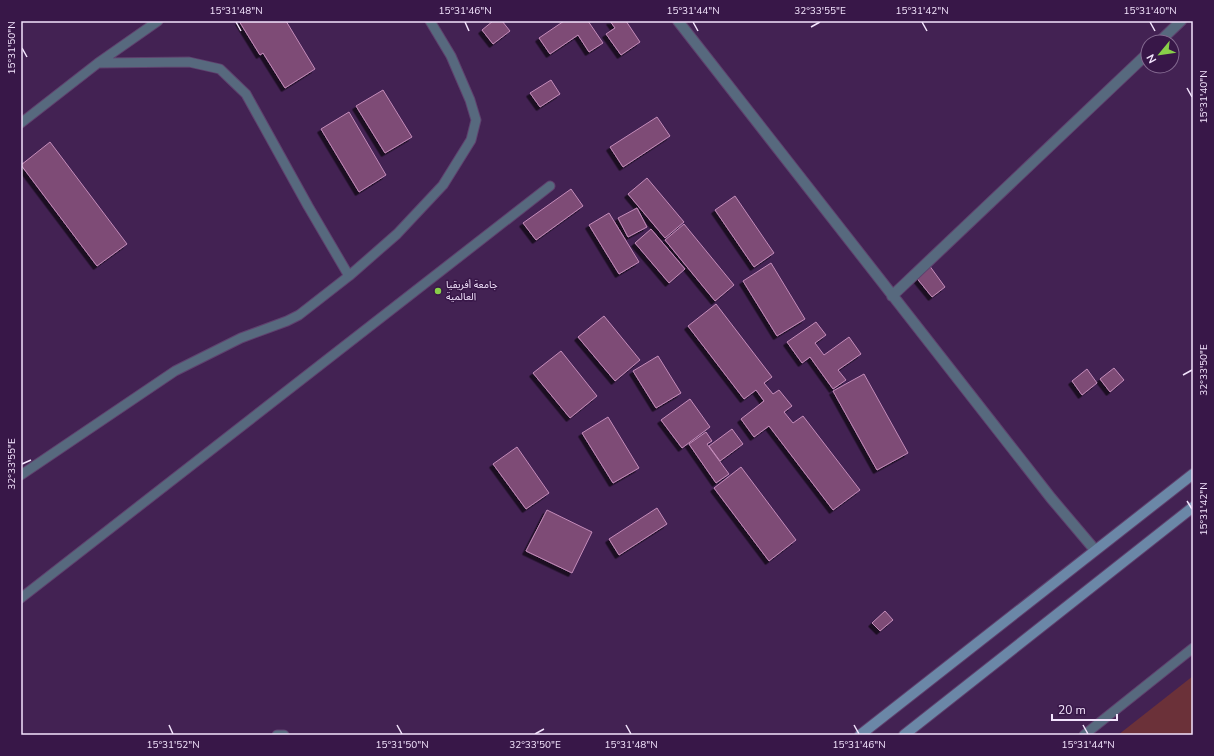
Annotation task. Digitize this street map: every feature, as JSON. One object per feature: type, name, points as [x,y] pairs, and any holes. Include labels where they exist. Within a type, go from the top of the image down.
[{"type":"street","points":[[678,21],[1051,498],[1095,550]]},
{"type":"street","points":[[1167,34],[1181,21]]},
{"type":"street","points":[[892,296],[1140,61]]},
{"type":"street","points":[[860,735],[1193,474]]},
{"type":"street","points":[[904,735],[1193,507]]},
{"type":"lane","points":[[21,123],[98,63],[158,21]]},
{"type":"lane","points":[[21,475],[175,371],[240,338],[287,321],[299,315],[349,276],[397,234],[443,185],[471,140],[476,120],[470,100],[451,56],[430,21]]},
{"type":"lane","points":[[98,63],[189,62],[220,69],[246,94],[349,276]]},
{"type":"lane","points":[[21,598],[550,186]]},
{"type":"lane","points":[[1084,735],[1193,648]]},
{"type":"lane","points":[[277,735],[284,735]]},
{"type":"shaded area","points":[[1193,676],[1193,735],[1118,735]]},
{"type":"building","points":[[239,21],[286,21],[315,69],[285,88],[263,53],[260,55]]},
{"type":"building","points":[[493,21],[502,21],[510,31],[493,44],[482,30]]},
{"type":"building","points":[[564,21],[588,21],[603,43],[589,52],[578,35],[550,54],[539,38]]},
{"type":"building","points":[[610,21],[626,21],[640,42],[621,55],[606,34],[615,28]]},
{"type":"building","points":[[551,80],[560,94],[540,107],[530,93]]},
{"type":"building","points":[[383,90],[412,137],[385,153],[356,106]]},
{"type":"building","points":[[349,112],[386,175],[359,192],[321,129]]},
{"type":"building","points":[[657,117],[670,136],[623,167],[610,147]]},
{"type":"building","points":[[50,142],[127,244],[97,266],[21,165]]},
{"type":"building","points":[[647,178],[684,222],[665,238],[628,194]]},
{"type":"building","points":[[571,189],[583,206],[536,240],[523,223]]},
{"type":"building","points":[[735,196],[774,253],[754,267],[715,210]]},
{"type":"building","points":[[637,208],[647,227],[628,237],[618,218]]},
{"type":"building","points":[[609,213],[639,262],[619,274],[589,225]]},
{"type":"building","points":[[684,224],[734,285],[715,301],[665,240]]},
{"type":"building","points":[[651,229],[685,269],[669,283],[635,243]]},
{"type":"building","points":[[771,263],[805,319],[777,336],[743,281]]},
{"type":"building","points":[[929,265],[945,287],[932,297],[915,276]]},
{"type":"building","points":[[716,304],[772,377],[764,383],[773,394],[779,390],[792,406],[784,412],[793,423],[803,416],[860,490],[833,510],[769,426],[754,437],[741,419],[764,401],[756,390],[744,399],[688,326]]},
{"type":"building","points":[[604,316],[640,360],[615,381],[578,337]]},
{"type":"building","points":[[816,322],[826,335],[815,343],[824,355],[849,337],[861,354],[838,370],[846,380],[833,389],[810,357],[802,363],[787,342]]},
{"type":"building","points":[[561,351],[597,396],[570,418],[533,373]]},
{"type":"building","points":[[658,356],[681,393],[656,408],[633,371]]},
{"type":"building","points":[[1114,368],[1124,380],[1110,392],[1100,379]]},
{"type":"building","points":[[1087,369],[1097,383],[1082,395],[1072,381]]},
{"type":"building","points":[[864,374],[908,453],[877,470],[833,391]]},
{"type":"building","points":[[690,399],[710,427],[682,448],[661,420]]},
{"type":"building","points":[[608,417],[639,468],[613,483],[582,433]]},
{"type":"building","points":[[732,429],[743,444],[720,461],[709,446]]},
{"type":"building","points":[[706,432],[712,441],[707,444],[729,474],[716,483],[689,444]]},
{"type":"building","points":[[517,447],[549,493],[526,509],[493,464]]},
{"type":"building","points":[[741,467],[796,540],[769,561],[714,488]]},
{"type":"building","points":[[657,508],[667,524],[619,555],[609,539]]},
{"type":"building","points":[[547,510],[592,532],[572,573],[526,551]]},
{"type":"building","points":[[885,611],[893,620],[880,631],[872,623]]},
{"type":"place","name":"جامعة أفريقيا العالمية","points":[[438,291]]}]
